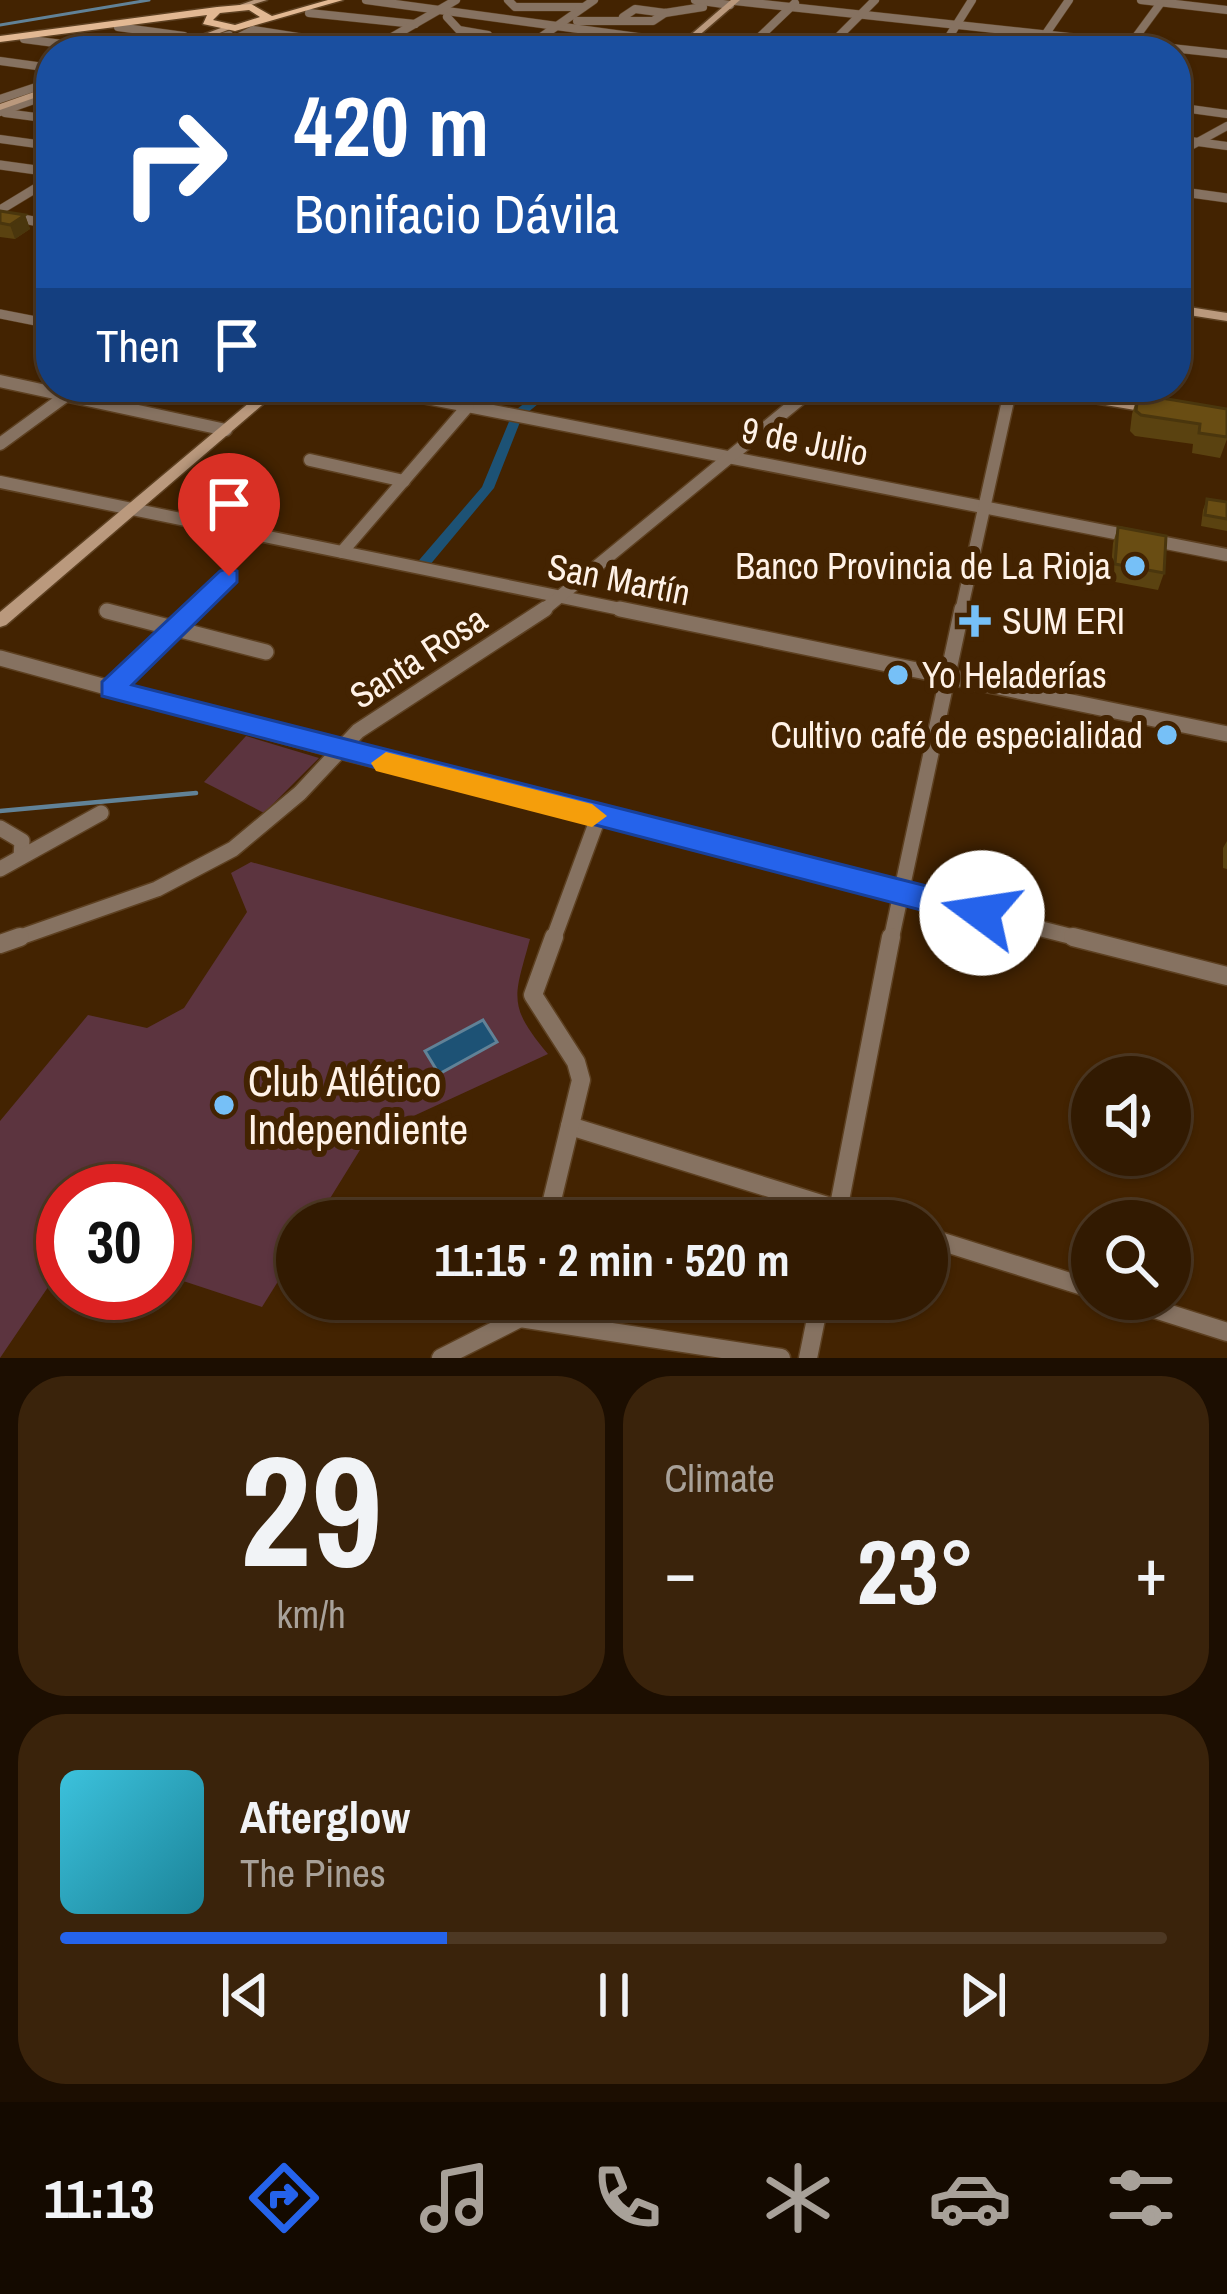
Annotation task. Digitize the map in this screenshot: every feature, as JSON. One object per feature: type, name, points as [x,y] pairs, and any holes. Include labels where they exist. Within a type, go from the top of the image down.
[{"type":"main road","points":[[217,36],[235,31],[277,0]]},
{"type":"main road","points":[[40,36],[209,19],[241,7],[288,12],[327,0]]},
{"type":"main road","points":[[262,11],[338,0]]},
{"type":"main road","points":[[694,36],[734,2]]},
{"type":"main road","points":[[195,36],[209,19]]},
{"type":"main road","points":[[41,36],[209,19],[235,31]]},
{"type":"main road","points":[[0,40],[36,36]]},
{"type":"main road","points":[[0,40],[36,37]]},
{"type":"main road","points":[[0,106],[36,95]]},
{"type":"main road","points":[[1191,311],[1227,317]]},
{"type":"main road","points":[[0,621],[259,402]]},
{"type":"main road","points":[[1110,402],[1181,414]]},
{"type":"street","points":[[366,0],[562,23],[626,36]]},
{"type":"street","points":[[394,36],[456,0]]},
{"type":"street","points":[[508,0],[515,7],[550,1],[583,7]]},
{"type":"street","points":[[543,36],[594,0]]},
{"type":"street","points":[[694,0],[795,3],[1059,36]]},
{"type":"street","points":[[694,0],[717,16]]},
{"type":"street","points":[[839,36],[875,0]]},
{"type":"street","points":[[950,36],[972,0]]},
{"type":"street","points":[[1046,34],[1069,0]]},
{"type":"street","points":[[1141,0],[1227,10]]},
{"type":"street","points":[[1136,36],[1162,1]]},
{"type":"street","points":[[759,36],[795,3]]},
{"type":"street","points":[[562,23],[622,17],[653,21],[664,13],[704,8]]},
{"type":"street","points":[[310,13],[418,22],[472,14]]},
{"type":"street","points":[[447,17],[459,30],[486,36]]},
{"type":"street","points":[[118,27],[184,36]]},
{"type":"street","points":[[449,36],[459,30]]},
{"type":"street","points":[[220,36],[235,31],[279,36]]},
{"type":"street","points":[[229,36],[235,31]]},
{"type":"street","points":[[24,38],[36,40]]},
{"type":"street","points":[[1191,51],[1227,54]]},
{"type":"street","points":[[0,61],[36,66]]},
{"type":"street","points":[[0,88],[36,91]]},
{"type":"street","points":[[0,106],[23,92]]},
{"type":"street","points":[[0,106],[36,115]]},
{"type":"street","points":[[1191,109],[1227,114]]},
{"type":"street","points":[[1191,146],[1227,126]]},
{"type":"street","points":[[0,139],[36,144]]},
{"type":"street","points":[[1191,141],[1227,146]]},
{"type":"street","points":[[0,165],[36,172]]},
{"type":"street","points":[[0,213],[36,186]]},
{"type":"street","points":[[1191,193],[1227,197]]},
{"type":"street","points":[[0,213],[36,221]]},
{"type":"street","points":[[1,315],[36,321]]},
{"type":"street","points":[[0,380],[36,385]]},
{"type":"street","points":[[0,444],[58,402]]},
{"type":"street","points":[[116,402],[226,430]]},
{"type":"street","name":"9 de Julio","points":[[447,402],[1227,555]]},
{"type":"street","name":"Santa Rosa","points":[[0,944],[114,907],[208,864],[257,832],[365,726],[563,598],[796,402]]},
{"type":"street","points":[[840,1200],[900,892],[1008,402]]},
{"type":"street","points":[[342,552],[467,406]]},
{"type":"street","points":[[310,460],[404,481]]},
{"type":"street","name":"San Martín","points":[[0,482],[1227,734]]},
{"type":"street","points":[[112,689],[229,576]]},
{"type":"street","points":[[107,611],[266,652]]},
{"type":"street","points":[[0,658],[598,818],[1227,976]]},
{"type":"street","points":[[0,869],[101,813]]},
{"type":"street","points":[[552,1200],[580,1070],[533,994],[598,818]]},
{"type":"street","points":[[0,828],[22,841],[21,857]]},
{"type":"street","points":[[570,1126],[792,1200]]},
{"type":"street","points":[[948,1244],[1071,1282]]},
{"type":"street","points":[[441,1358],[503,1320]]},
{"type":"street","points":[[585,1320],[781,1358]]},
{"type":"street","points":[[808,1358],[816,1320]]},
{"type":"street","points":[[1189,1320],[1227,1332]]},
{"type":"shaded area","points":[[246,736],[319,758],[264,813],[204,782]]},
{"type":"shaded area","name":"Club Atlético Independiente","points":[[251,862],[530,939],[518,1000],[526,1024],[548,1054],[368,1137],[329,1200],[276,1200],[276,1285],[262,1307],[192,1284],[192,1164],[36,1164],[36,1305],[0,1358],[0,1121],[88,1015],[147,1028],[184,1008],[247,912],[231,873]]},
{"type":"water","points":[[483,1020],[497,1042],[439,1074],[425,1051]]},
{"type":"building","points":[[0,211],[25,215],[10,225],[0,223]]},
{"type":"building","points":[[1137,402],[1185,402],[1227,409],[1227,437],[1199,433],[1200,424],[1136,411]]},
{"type":"building","points":[[1207,499],[1227,502],[1227,519],[1205,515]]},
{"type":"building","points":[[1118,527],[1166,536],[1164,573],[1115,564]]},
{"type":"waterway","points":[[0,25],[149,0]]},
{"type":"waterway","points":[[419,569],[488,488],[517,415],[534,402]]},
{"type":"waterway","points":[[0,811],[196,793]]},
{"type":"slow traffic","points":[[386,763],[592,816]]},
{"type":"place","name":"Banco Provincia de La Rioja","points":[[1135,566]]},
{"type":"place","name":"SUM ERI","points":[[975,621]]},
{"type":"place","name":"Yo Heladerías","points":[[898,675]]},
{"type":"place","name":"Cultivo café de especialidad","points":[[1167,735]]},
{"type":"place","name":"Club Atlético Independiente","points":[[224,1105]]},
{"type":"route","points":[[229,576],[112,689],[982,913]]}]
